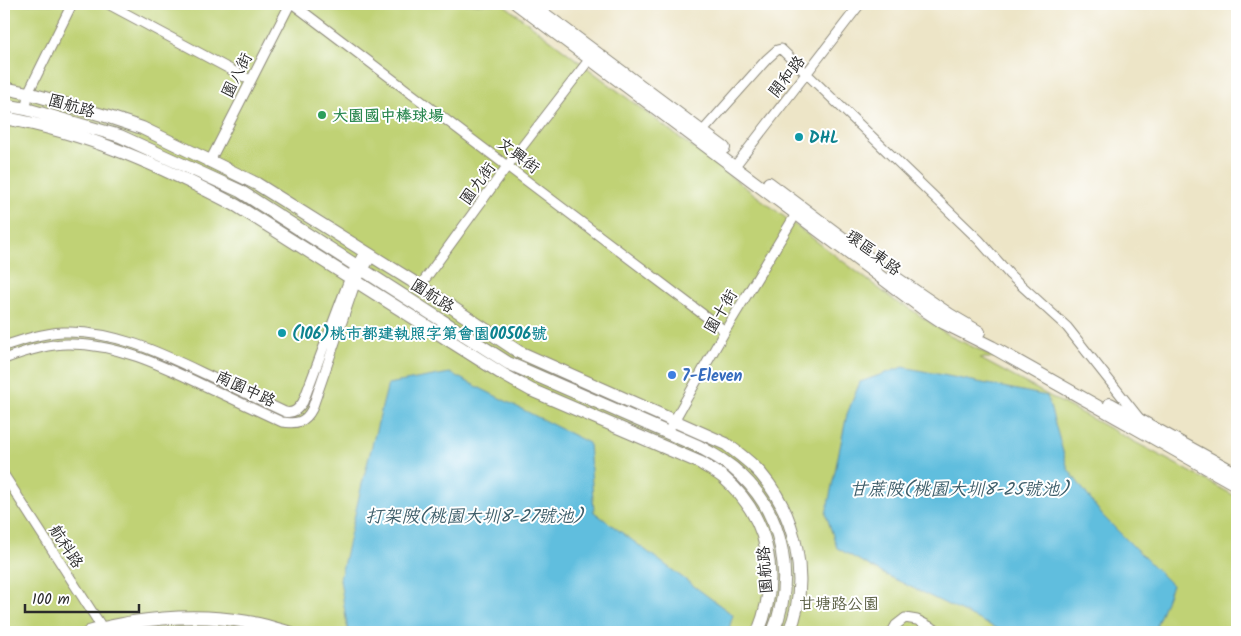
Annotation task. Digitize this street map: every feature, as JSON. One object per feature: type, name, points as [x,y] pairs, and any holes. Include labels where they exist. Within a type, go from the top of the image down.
[{"type":"street","points":[[26,109],[28,93],[72,4]]},
{"type":"street","points":[[108,4],[250,80]]},
{"type":"street","name":"園八街","points":[[210,160],[250,80],[292,4]]},
{"type":"street","name":"文興街","points":[[292,4],[725,330]]},
{"type":"street","name":"環區東路","points":[[517,4],[702,132],[737,163]]},
{"type":"street","name":"環區東路","points":[[531,4],[593,55],[737,163],[944,323],[992,347],[1237,485]]},
{"type":"street","name":"開和路","points":[[737,163],[860,4]]},
{"type":"street","points":[[702,132],[777,50],[782,49],[979,240],[1010,275],[1067,327],[1142,422]]},
{"type":"street","name":"園九街","points":[[420,286],[593,55]]},
{"type":"street","points":[[4,88],[74,106],[142,128],[210,160],[257,184],[420,286],[519,352],[671,427],[708,434],[726,444],[745,458],[761,474],[778,500],[794,538],[799,575],[795,619],[789,632]]},
{"type":"street","name":"園航路","points":[[4,106],[26,109],[120,136],[240,191],[508,363],[671,427],[698,446],[723,460],[743,476],[762,499],[775,525],[782,550],[784,578],[782,608],[773,632]]},
{"type":"street","points":[[4,118],[57,129],[105,145],[177,175],[238,206],[504,375],[531,390],[701,463],[723,477],[751,508],[762,529],[767,550],[770,573],[768,599],[764,620],[758,632]]},
{"type":"street","name":"環區東路","points":[[798,210],[950,315],[1237,474]]},
{"type":"street","name":"園十街","points":[[671,427],[725,330],[798,210]]},
{"type":"street","name":"南園中路","points":[[4,346],[63,332],[94,334],[123,340],[170,357],[284,412],[290,413],[297,410],[303,402],[353,279],[368,254]]},
{"type":"street","name":"南園中路","points":[[4,359],[37,349],[67,344],[97,347],[134,355],[167,367],[282,422],[293,424],[301,422],[309,416],[312,409],[353,279]]},
{"type":"street","name":"航科路","points":[[4,475],[104,630]]},
{"type":"street","points":[[89,632],[170,617],[192,616],[249,622],[289,632]]},
{"type":"street","points":[[892,632],[896,625],[905,618],[917,620],[940,632]]},
{"type":"street","points":[[180,632],[205,632]]},
{"type":"green space","name":"甘塘路公園","points":[[4,4],[503,4],[902,306],[903,304],[950,336],[996,358],[979,358],[1237,497],[1237,632],[4,632]]},
{"type":"water","name":"甘蔗陂(桃園大圳8-25號池)","points":[[903,367],[1047,396],[1068,469],[1102,515],[1172,585],[1154,632],[1004,632],[884,574],[837,548],[826,514],[847,414],[860,382]]},
{"type":"water","name":"打架陂(桃園大圳8-27號池)","points":[[450,373],[589,443],[594,512],[733,615],[728,632],[348,632],[340,579],[388,384]]},
{"type":"place","name":"大園國中棒球場","points":[[322,115]]},
{"type":"place","name":"DHL","points":[[799,137]]},
{"type":"place","name":"(106)桃市都建執照字第會園00506號","points":[[282,333]]},
{"type":"place","name":"7-Eleven","points":[[672,375]]}]
